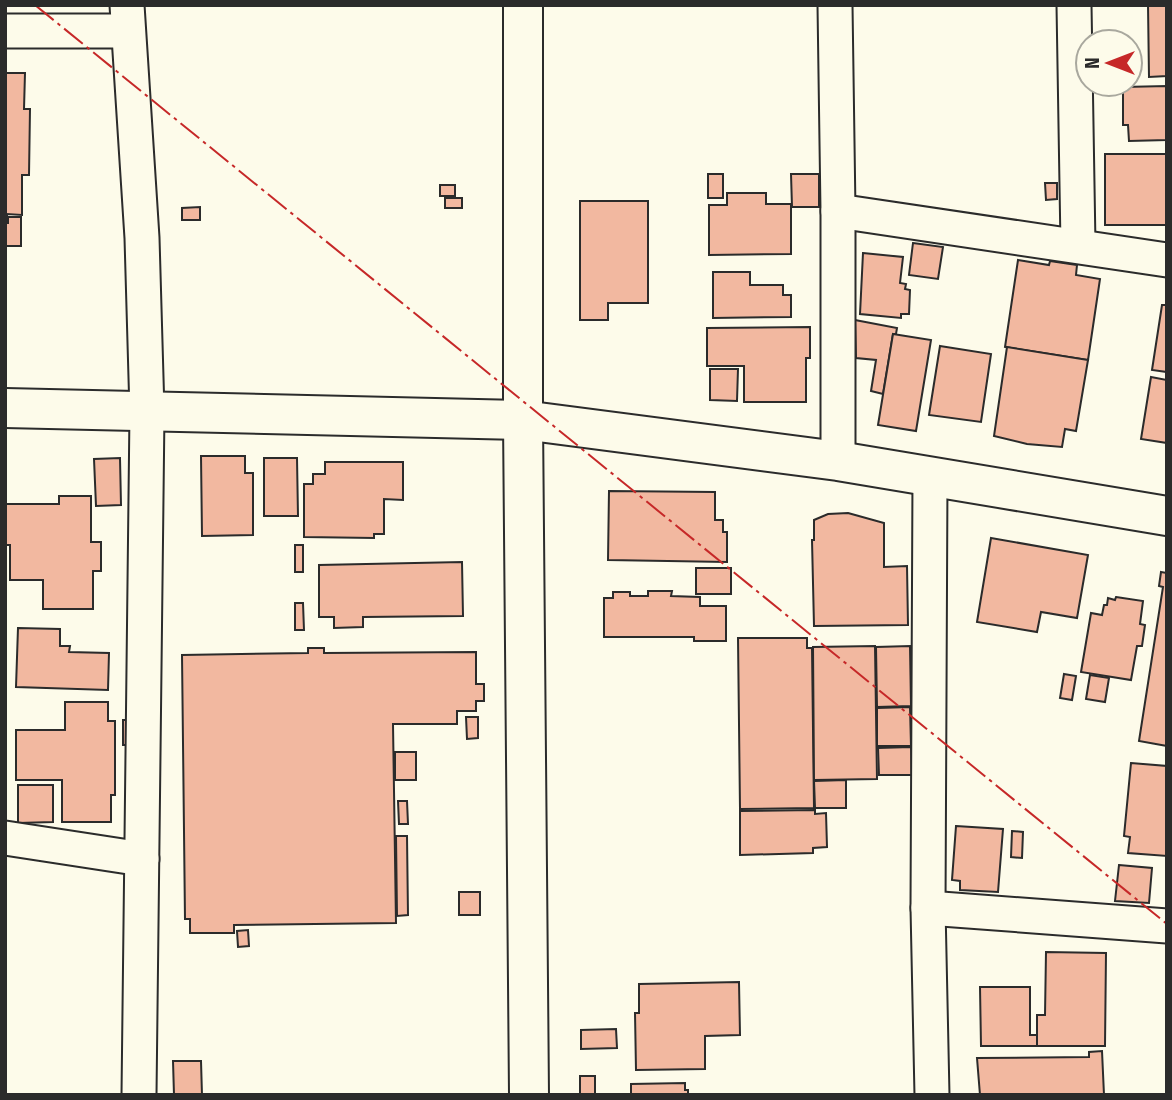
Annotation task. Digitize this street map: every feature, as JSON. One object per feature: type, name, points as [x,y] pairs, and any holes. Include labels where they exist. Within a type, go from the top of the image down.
[{"type":"street","points":[[523,5],[523,420],[529,1095]]},
{"type":"street","points":[[835,5],[838,461]]},
{"type":"street","points":[[1074,5],[1078,245]]},
{"type":"street","points":[[5,31],[128,18],[142,238],[147,411],[139,1095]]},
{"type":"street","points":[[838,211],[1167,260]]},
{"type":"street","points":[[5,408],[523,420],[838,461],[1167,516]]},
{"type":"street","points":[[930,477],[928,908],[932,1095]]},
{"type":"street","points":[[5,838],[142,859]]},
{"type":"street","points":[[928,908],[1167,926]]},
{"type":"building","points":[[1148,5],[1167,5],[1167,76],[1149,77]]},
{"type":"building","points":[[5,73],[25,73],[24,109],[30,109],[29,175],[22,175],[22,215],[7,214],[7,222],[5,222]]},
{"type":"building","points":[[1167,86],[1167,140],[1129,141],[1128,125],[1123,125],[1123,98],[1144,98],[1144,87]]},
{"type":"building","points":[[1105,154],[1167,154],[1167,225],[1105,225]]},
{"type":"building","points":[[708,174],[723,174],[723,198],[708,198]]},
{"type":"building","points":[[791,174],[819,174],[819,207],[792,207]]},
{"type":"building","points":[[1045,183],[1057,183],[1057,199],[1046,200]]},
{"type":"building","points":[[440,185],[455,185],[455,196],[440,196]]},
{"type":"building","points":[[727,193],[766,193],[766,204],[791,204],[791,254],[709,255],[709,205],[727,205]]},
{"type":"building","points":[[445,198],[462,198],[462,208],[445,208]]},
{"type":"building","points":[[580,201],[648,201],[648,303],[608,303],[608,320],[580,320]]},
{"type":"building","points":[[200,207],[200,220],[182,220],[182,208]]},
{"type":"building","points":[[8,217],[21,217],[21,246],[5,246],[5,223],[8,223]]},
{"type":"building","points":[[913,243],[943,247],[938,279],[909,275]]},
{"type":"building","points":[[863,253],[903,257],[900,283],[906,284],[905,289],[910,290],[909,314],[901,314],[901,318],[860,314]]},
{"type":"building","points":[[1018,260],[1049,265],[1050,261],[1077,265],[1076,275],[1100,279],[1088,360],[1005,347]]},
{"type":"building","points":[[713,272],[750,272],[750,285],[783,285],[783,295],[791,295],[791,317],[713,318]]},
{"type":"building","points":[[1162,305],[1167,305],[1167,372],[1152,370]]},
{"type":"building","points":[[855,320],[897,328],[896,334],[893,334],[883,394],[871,391],[876,360],[856,358]]},
{"type":"building","points":[[810,327],[810,358],[806,358],[806,402],[744,402],[744,366],[707,366],[707,328]]},
{"type":"building","points":[[893,334],[931,340],[916,431],[878,425]]},
{"type":"building","points":[[940,346],[991,354],[981,422],[929,415]]},
{"type":"building","points":[[1007,347],[1088,360],[1076,431],[1065,429],[1062,447],[1027,444],[994,436]]},
{"type":"building","points":[[710,369],[738,369],[737,401],[710,400]]},
{"type":"building","points":[[1151,377],[1167,380],[1167,443],[1141,439]]},
{"type":"building","points":[[201,456],[245,456],[245,473],[253,473],[253,535],[202,536]]},
{"type":"building","points":[[120,458],[121,505],[96,506],[94,459]]},
{"type":"building","points":[[264,458],[297,458],[298,516],[264,516]]},
{"type":"building","points":[[325,462],[403,462],[403,500],[384,499],[384,534],[374,534],[374,538],[304,537],[304,484],[313,484],[313,474],[325,474]]},
{"type":"building","points":[[609,491],[715,492],[715,520],[723,520],[723,532],[727,532],[727,562],[608,560]]},
{"type":"building","points":[[59,496],[91,496],[91,542],[101,542],[101,571],[93,571],[93,609],[43,609],[43,580],[10,580],[10,545],[6,545],[6,504],[59,504]]},
{"type":"building","points":[[848,513],[884,523],[884,567],[907,566],[908,625],[814,626],[814,520],[828,514]]},
{"type":"building","points":[[991,538],[1088,555],[1077,618],[1041,612],[1037,632],[977,622]]},
{"type":"building","points":[[295,545],[303,545],[303,572],[295,572]]},
{"type":"building","points":[[462,562],[463,616],[363,617],[363,627],[334,628],[334,617],[319,617],[319,565]]},
{"type":"building","points":[[696,568],[731,568],[731,594],[696,594]]},
{"type":"building","points":[[1161,572],[1167,573],[1167,746],[1139,741],[1163,587],[1159,586]]},
{"type":"building","points":[[648,591],[672,591],[671,596],[700,597],[700,606],[726,606],[726,641],[694,641],[694,637],[604,637],[604,598],[613,598],[613,592],[648,596]]},
{"type":"building","points":[[1116,597],[1143,601],[1140,624],[1145,625],[1142,646],[1137,646],[1131,680],[1081,672],[1091,613],[1102,615],[1108,598],[1115,600]]},
{"type":"building","points":[[295,603],[303,603],[304,630],[295,630]]},
{"type":"building","points":[[18,628],[60,629],[60,646],[70,646],[69,652],[109,653],[108,690],[16,687]]},
{"type":"building","points":[[738,638],[807,638],[807,648],[812,648],[814,808],[740,809]]},
{"type":"building","points":[[875,646],[877,779],[814,780],[813,647]]},
{"type":"building","points":[[910,646],[911,706],[877,707],[876,647]]},
{"type":"building","points":[[308,648],[324,648],[324,653],[476,652],[476,684],[484,684],[484,701],[476,701],[476,711],[457,711],[457,724],[393,724],[396,923],[234,925],[234,933],[190,933],[190,919],[185,919],[182,655],[308,653]]},
{"type":"building","points":[[1064,674],[1076,676],[1072,700],[1060,698]]},
{"type":"building","points":[[1090,675],[1109,678],[1105,702],[1086,699]]},
{"type":"building","points":[[65,702],[108,702],[108,721],[115,721],[115,795],[111,795],[111,822],[62,822],[62,780],[16,780],[16,730],[65,730]]},
{"type":"building","points":[[910,707],[911,746],[877,746],[877,708]]},
{"type":"building","points":[[466,717],[478,717],[478,738],[467,739]]},
{"type":"building","points":[[123,720],[135,720],[135,745],[123,745]]},
{"type":"building","points":[[911,747],[912,775],[879,775],[878,748]]},
{"type":"building","points":[[395,752],[416,752],[416,780],[395,780]]},
{"type":"building","points":[[1131,763],[1167,766],[1167,856],[1128,853],[1130,837],[1124,836]]},
{"type":"building","points":[[846,780],[846,808],[815,808],[814,781]]},
{"type":"building","points":[[18,785],[53,785],[53,822],[18,823]]},
{"type":"building","points":[[398,801],[407,801],[408,824],[399,824]]},
{"type":"building","points":[[815,810],[815,814],[826,813],[827,847],[813,848],[813,853],[740,855],[740,811]]},
{"type":"building","points":[[956,826],[1003,829],[998,892],[960,890],[960,881],[952,880]]},
{"type":"building","points":[[1012,831],[1023,832],[1022,858],[1011,857]]},
{"type":"building","points":[[396,836],[407,836],[408,915],[397,916]]},
{"type":"building","points":[[1119,865],[1152,868],[1149,903],[1115,901]]},
{"type":"building","points":[[459,892],[480,892],[480,915],[459,915]]},
{"type":"building","points":[[248,930],[249,946],[238,947],[237,931]]},
{"type":"building","points":[[1046,952],[1106,953],[1105,1046],[1037,1046],[1037,1015],[1045,1015]]},
{"type":"building","points":[[739,982],[740,1035],[705,1036],[705,1069],[636,1070],[635,1013],[639,1013],[639,984]]},
{"type":"building","points":[[980,987],[1030,987],[1030,1035],[1037,1035],[1037,1046],[981,1046]]},
{"type":"building","points":[[616,1029],[617,1048],[581,1049],[581,1030]]},
{"type":"building","points":[[1102,1051],[1104,1095],[980,1095],[977,1058],[1089,1057],[1089,1052]]},
{"type":"building","points":[[173,1061],[201,1061],[202,1095],[174,1095]]},
{"type":"building","points":[[580,1076],[595,1076],[595,1095],[580,1095]]},
{"type":"building","points":[[685,1083],[688,1095],[631,1095],[631,1084]]},
{"type":"power","points":[[35,5],[1167,924]]}]
